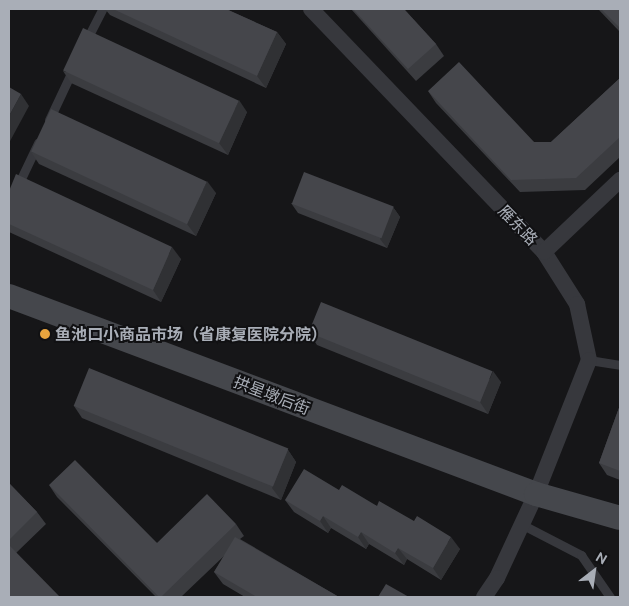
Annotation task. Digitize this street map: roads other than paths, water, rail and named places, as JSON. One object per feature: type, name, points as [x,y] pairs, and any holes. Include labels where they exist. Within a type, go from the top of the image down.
[{"type":"street","name":"雁东路","points":[[311,9],[544,252],[577,304],[589,360]]},
{"type":"street","points":[[544,252],[620,180]]},
{"type":"street","name":"拱星墩后街","points":[[9,296],[536,494],[620,518]]},
{"type":"street","points":[[484,597],[497,578],[536,494],[589,360]]},
{"type":"lane","points":[[81,53],[102,9]]},
{"type":"lane","points":[[9,204],[76,62]]},
{"type":"lane","points":[[589,360],[620,365]]},
{"type":"lane","points":[[522,524],[581,556],[610,597]]},
{"type":"place","name":"鱼池口小商品市场（省康复医院分院）","points":[[45,334]]}]
